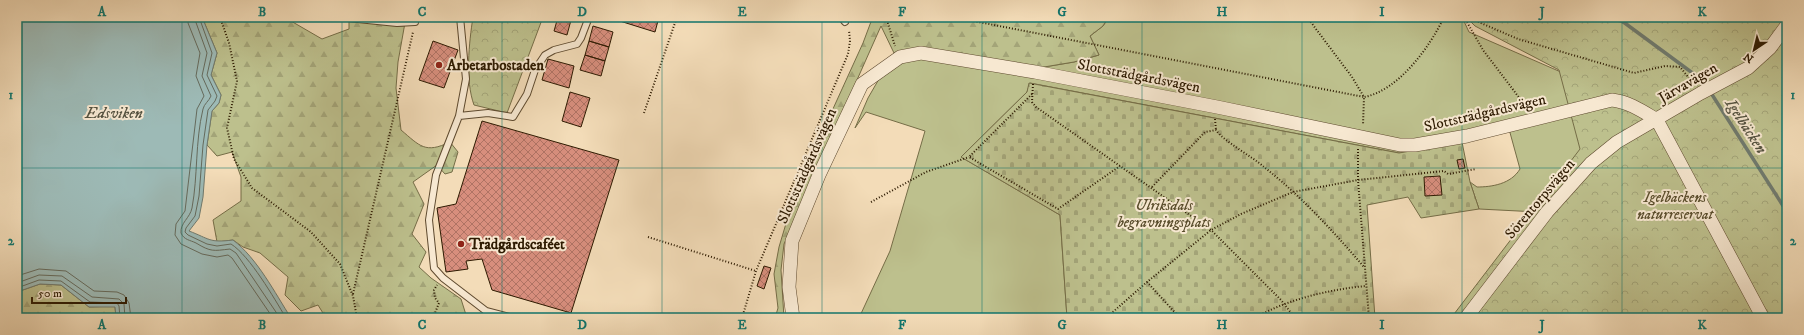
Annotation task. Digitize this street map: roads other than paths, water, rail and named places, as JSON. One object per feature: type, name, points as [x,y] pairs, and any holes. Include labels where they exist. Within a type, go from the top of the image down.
[{"type":"street","name":"Järvavägen","points":[[1657,120],[1701,93],[1748,68],[1770,48],[1787,25]]},
{"type":"street","name":"Slottsträdgårdsvägen","points":[[793,318],[789,287],[792,241],[818,175],[862,84],[900,57],[921,53],[1035,72],[1217,107],[1400,145],[1415,145],[1468,136],[1612,100],[1630,104],[1657,120]]},
{"type":"street","name":"Sörentorpsvägen","points":[[1466,318],[1547,212],[1576,178],[1617,142],[1657,120]]},
{"type":"street","points":[[1657,120],[1763,318]]},
{"type":"lane","points":[[338,17],[397,23],[415,22]]},
{"type":"lane","points":[[459,116],[488,113],[513,117],[527,94],[535,70],[545,55],[554,50],[577,44],[581,38],[589,17]]},
{"type":"lane","points":[[461,18],[466,79],[459,116],[436,175],[429,220],[434,268],[443,278],[486,311],[514,318]]},
{"type":"water","name":"Edsviken","points":[[17,17],[202,17],[217,53],[211,75],[221,95],[219,103],[212,111],[207,145],[203,197],[199,218],[189,231],[214,241],[233,240],[242,247],[258,266],[291,318],[116,318],[115,307],[89,307],[61,285],[40,284],[17,292]]},
{"type":"waterway","name":"Igelbäcken","points":[[1604,17],[1622,21],[1702,80],[1705,84]]},
{"type":"waterway","name":"Igelbäcken","points":[[1711,93],[1787,212]]},
{"type":"place","name":"Arbetarbostaden","points":[[439,65]]},
{"type":"place","name":"Trädgårdscaféet","points":[[461,244]]},
{"type":"park label","name":"Igelbäckens naturreservat","points":[[1675,206]]},
{"type":"park label","name":"Ulriksdals begravningsplats","points":[[1164,214]]}]
